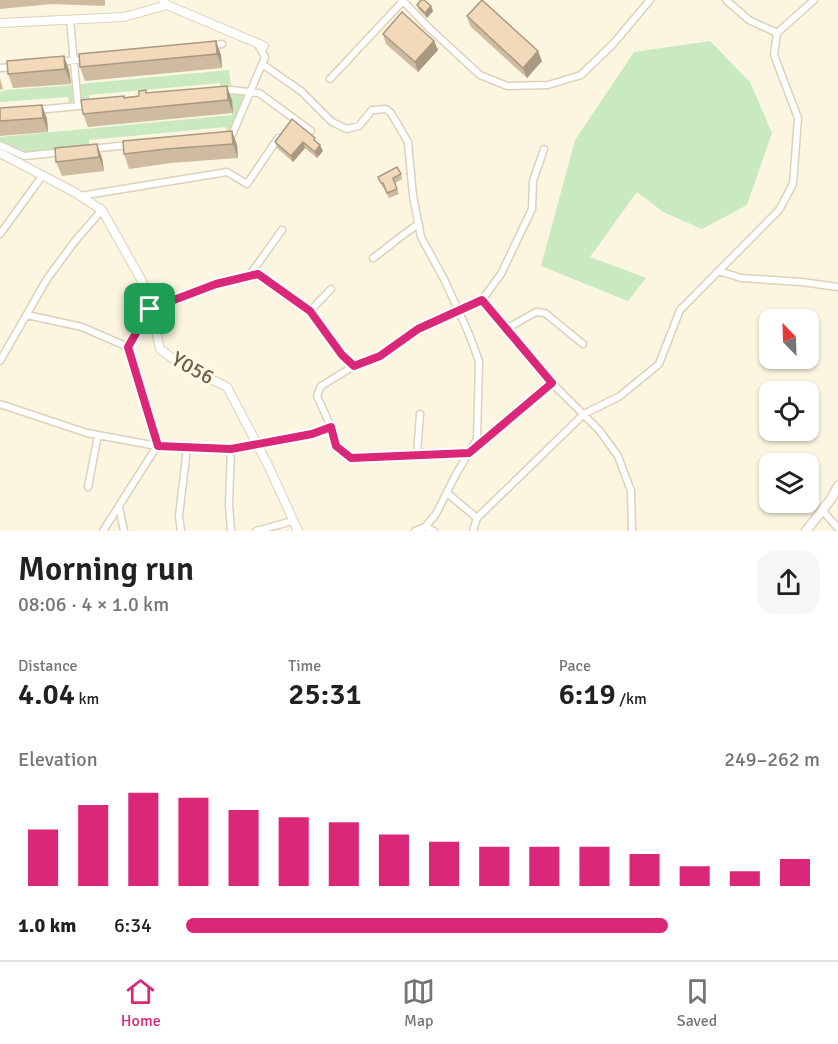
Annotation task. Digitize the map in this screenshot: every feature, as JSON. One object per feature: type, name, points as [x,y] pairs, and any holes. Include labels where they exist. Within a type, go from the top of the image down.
[{"type":"main road","points":[[806,531],[831,500],[838,486]]},
{"type":"street","points":[[330,79],[403,0],[428,27],[480,75],[507,86],[548,85],[580,75],[613,44],[650,0]]},
{"type":"street","points":[[726,0],[749,20],[777,33]]},
{"type":"street","points":[[473,531],[477,518],[584,414],[620,396],[659,364],[680,310],[779,210],[793,184],[798,118],[774,55],[777,33],[814,0]]},
{"type":"street","points":[[0,23],[124,17],[165,3],[260,44],[265,57],[232,135],[220,136]]},
{"type":"street","points":[[70,20],[78,106]]},
{"type":"street","points":[[201,46],[222,44]]},
{"type":"street","points":[[53,63],[95,58]]},
{"type":"street","points":[[262,64],[301,92],[332,122],[347,129],[359,126],[372,110],[386,109],[391,113],[408,142],[413,196],[421,237],[458,310],[479,361],[477,439],[436,514],[425,527],[415,531]]},
{"type":"street","points":[[0,68],[21,66]]},
{"type":"street","points":[[219,91],[259,93],[311,131]]},
{"type":"street","points":[[33,111],[102,104]]},
{"type":"street","points":[[288,125],[294,118]]},
{"type":"street","points":[[80,196],[227,172],[247,184],[283,133]]},
{"type":"street","points":[[80,150],[138,144]]},
{"type":"street","points":[[0,145],[24,156],[68,151]]},
{"type":"street","points":[[543,149],[533,181],[532,209],[501,274],[482,300],[418,329],[380,356],[354,366],[321,386],[317,396],[331,427],[336,446],[351,458],[469,453],[552,383]]},
{"type":"street","name":"Y056","points":[[0,153],[102,210],[142,281],[160,349],[177,362],[227,387],[258,445],[298,531]]},
{"type":"street","points":[[0,234],[43,175]]},
{"type":"street","points":[[0,361],[52,273],[75,241],[102,210]]},
{"type":"street","points":[[373,258],[402,234],[419,224]]},
{"type":"street","points":[[249,276],[282,230]]},
{"type":"street","points":[[719,271],[741,278],[838,287]]},
{"type":"street","points":[[103,531],[158,446],[128,347],[150,309],[216,284],[258,274],[310,311],[342,355],[354,366]]},
{"type":"street","points":[[310,311],[331,289]]},
{"type":"street","points":[[482,300],[552,383],[599,430],[618,456],[631,491],[632,531]]},
{"type":"street","points":[[506,329],[536,312],[544,313],[583,344]]},
{"type":"street","points":[[27,315],[82,327],[128,347]]},
{"type":"street","points":[[0,404],[87,433],[158,446],[231,449],[312,434],[331,427]]},
{"type":"street","points":[[417,454],[420,414]]},
{"type":"street","points":[[88,487],[98,435]]},
{"type":"street","points":[[181,531],[179,516],[187,447]]},
{"type":"street","points":[[231,449],[229,504],[231,531]]},
{"type":"street","points":[[447,493],[477,518]]},
{"type":"street","points":[[119,507],[124,531]]},
{"type":"street","points":[[822,510],[838,528]]},
{"type":"street","points":[[256,531],[293,521]]},
{"type":"street","points":[[425,527],[435,531]]},
{"type":"green space","points":[[710,41],[750,82],[772,133],[747,205],[702,229],[663,212],[637,192],[590,257],[646,278],[628,301],[541,266],[575,140],[634,52]]},
{"type":"green space","points":[[229,70],[231,87],[220,88],[220,83],[89,95],[89,102],[81,100],[80,84]]},
{"type":"green space","points":[[72,85],[73,101],[69,104],[68,97],[0,102],[0,92],[6,90]]},
{"type":"green space","points":[[231,94],[243,94],[244,97],[232,128],[227,133],[226,127],[89,140],[89,147],[24,153],[0,142],[0,137],[232,115]]},
{"type":"building","points":[[421,0],[431,6],[425,13],[417,5]]},
{"type":"building","points":[[482,0],[538,51],[523,68],[467,16]]},
{"type":"building","points":[[402,12],[434,41],[415,62],[383,34]]},
{"type":"building","points":[[216,41],[217,54],[80,67],[79,54]]},
{"type":"building","points":[[64,56],[65,69],[8,74],[7,61]]},
{"type":"building","points":[[227,86],[228,100],[83,114],[81,100],[139,96],[139,91],[146,90],[146,93]]},
{"type":"building","points":[[42,105],[43,118],[0,121],[0,108]]},
{"type":"building","points":[[292,119],[320,145],[315,152],[303,142],[291,156],[275,142]]},
{"type":"building","points":[[232,131],[233,144],[124,154],[123,141]]},
{"type":"building","points":[[97,144],[99,157],[56,162],[55,148]]},
{"type":"building","points":[[397,167],[401,174],[393,178],[397,189],[387,193],[378,177]]},
{"type":"route","points":[[258,274],[310,311],[342,355],[354,366],[380,356],[418,329],[482,300],[552,383],[469,453],[351,458],[336,446],[331,427],[312,434],[231,449],[158,446],[128,347],[150,309],[216,284],[258,274]]}]
